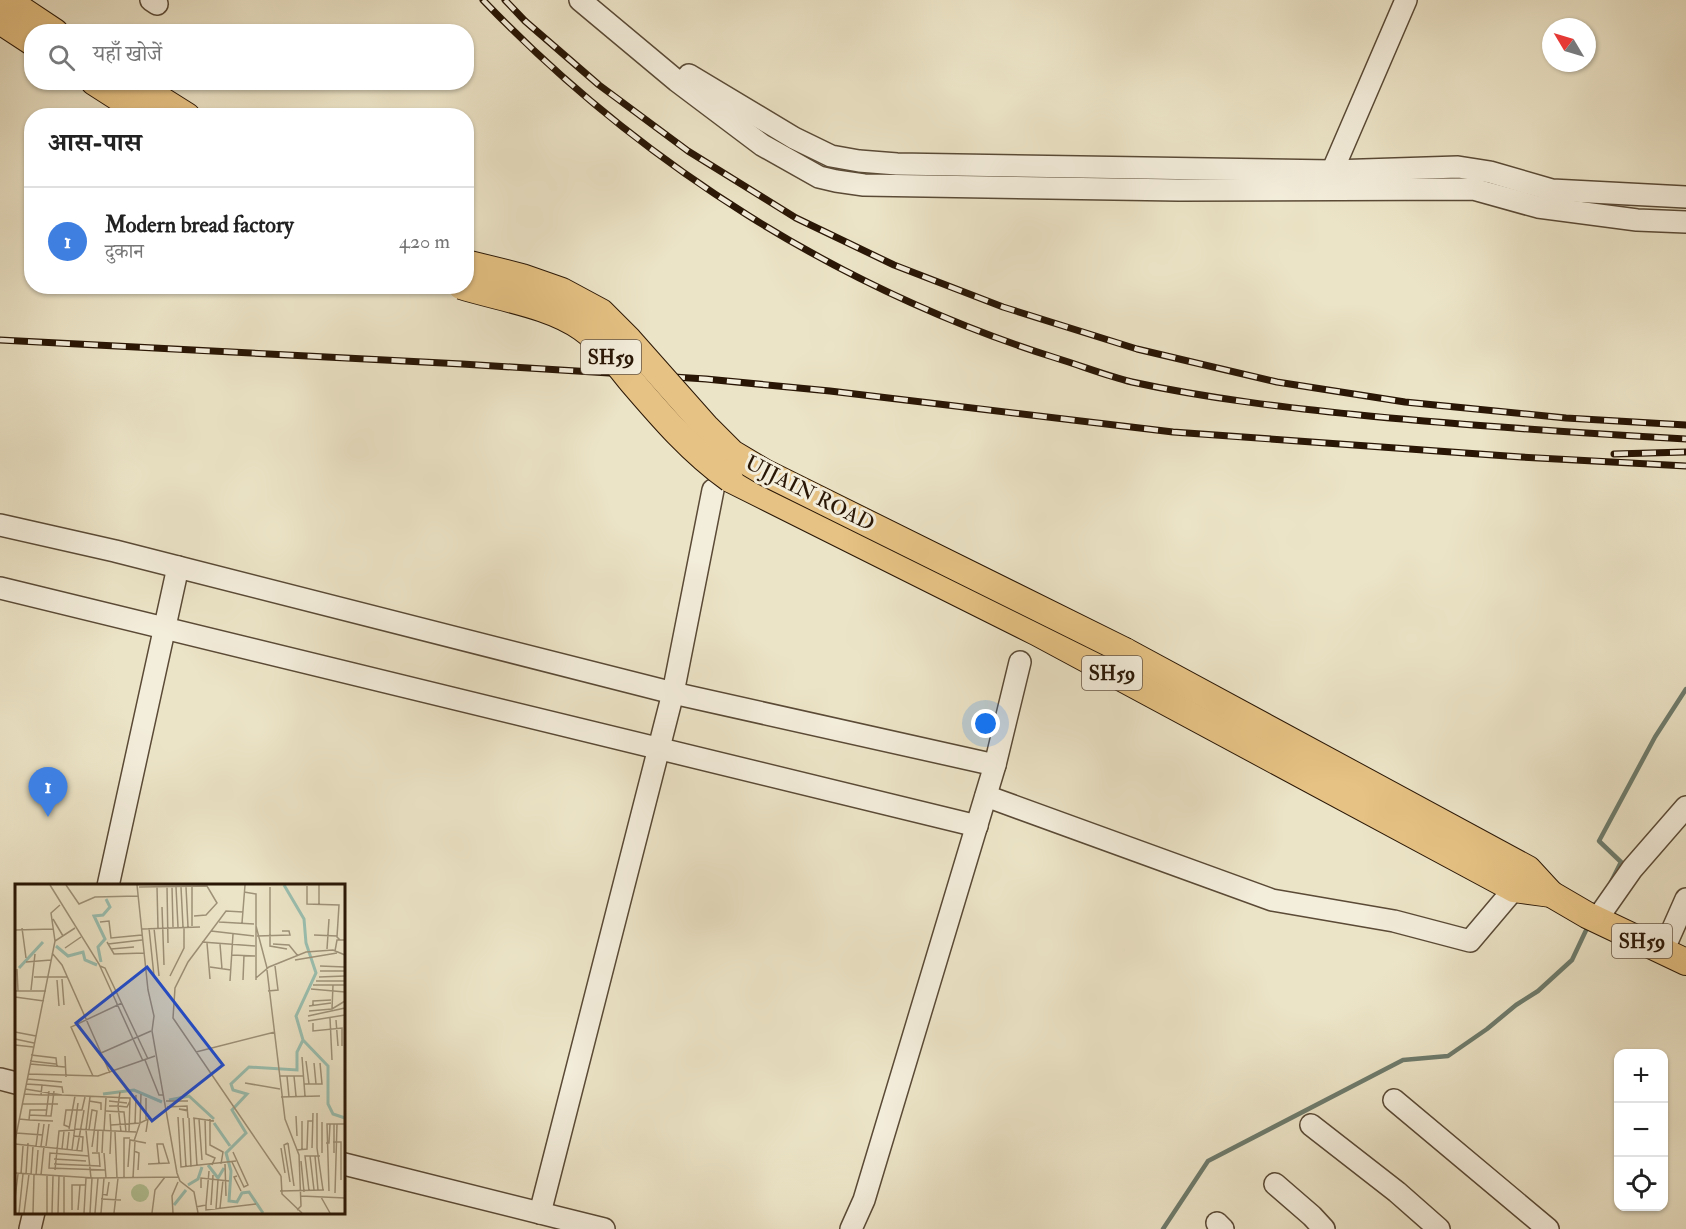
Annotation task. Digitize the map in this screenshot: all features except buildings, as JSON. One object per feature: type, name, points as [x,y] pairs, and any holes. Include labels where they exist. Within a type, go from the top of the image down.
[{"type":"main road","points":[[7,0],[21,29]]},
{"type":"main road","points":[[106,90],[135,108]]},
{"type":"main road","points":[[146,90],[175,108]]},
{"type":"main road","name":"UJJAIN ROAD","points":[[474,265],[522,277],[562,291],[601,312],[732,453],[764,472],[1125,651],[1299,744],[1495,866]]},
{"type":"main road","name":"SH59","points":[[474,290],[564,317],[583,328],[604,349],[674,431],[708,463],[730,479],[1686,962]]},
{"type":"street","points":[[580,0],[677,81],[762,145],[819,177],[836,181],[876,185],[1328,181],[1458,167],[1490,172],[1552,190],[1686,197]]},
{"type":"street","points":[[603,0],[691,76],[794,138],[831,156],[897,164],[1473,189],[1538,207],[1637,220],[1686,222]]},
{"type":"street","points":[[1328,181],[1406,0]]},
{"type":"street","points":[[540,1213],[673,693],[713,490]]},
{"type":"street","points":[[0,525],[178,567],[673,693],[995,765]]},
{"type":"street","points":[[108,884],[178,567]]},
{"type":"street","points":[[0,588],[977,826]]},
{"type":"street","points":[[851,1229],[864,1200],[986,796],[1020,662]]},
{"type":"street","points":[[986,796],[1272,900],[1394,921],[1470,941],[1521,879]]},
{"type":"street","points":[[1597,919],[1632,869],[1686,807]]},
{"type":"street","points":[[1663,951],[1686,899]]},
{"type":"street","points":[[0,1079],[15,1083]]},
{"type":"street","points":[[1394,1100],[1548,1229]]},
{"type":"street","points":[[1311,1125],[1397,1192],[1439,1229]]},
{"type":"street","points":[[345,1164],[604,1229]]},
{"type":"street","points":[[1275,1184],[1324,1229]]},
{"type":"street","points":[[30,1229],[34,1214]]},
{"type":"waterway","points":[[1611,882],[1621,862],[1599,841],[1655,737],[1686,689]]},
{"type":"waterway","points":[[1163,1229],[1208,1161],[1403,1060],[1448,1056],[1538,991],[1572,960],[1589,924]]},
{"type":"railway","points":[[483,0],[544,60],[608,116],[676,167],[747,215],[821,258],[897,296],[976,330],[1123,380],[1220,398],[1408,420],[1686,439]]},
{"type":"railway","points":[[505,0],[525,21],[599,85],[688,151],[796,218],[894,265],[1003,307],[1137,349],[1277,382],[1405,402],[1566,418],[1686,425]]},
{"type":"railway","points":[[0,340],[706,379],[830,391],[1173,432],[1521,457],[1686,466]]},
{"type":"railway","points":[[1614,454],[1686,452]]},
{"type":"place","name":"Modern bread factory","points":[[48,817]]}]
